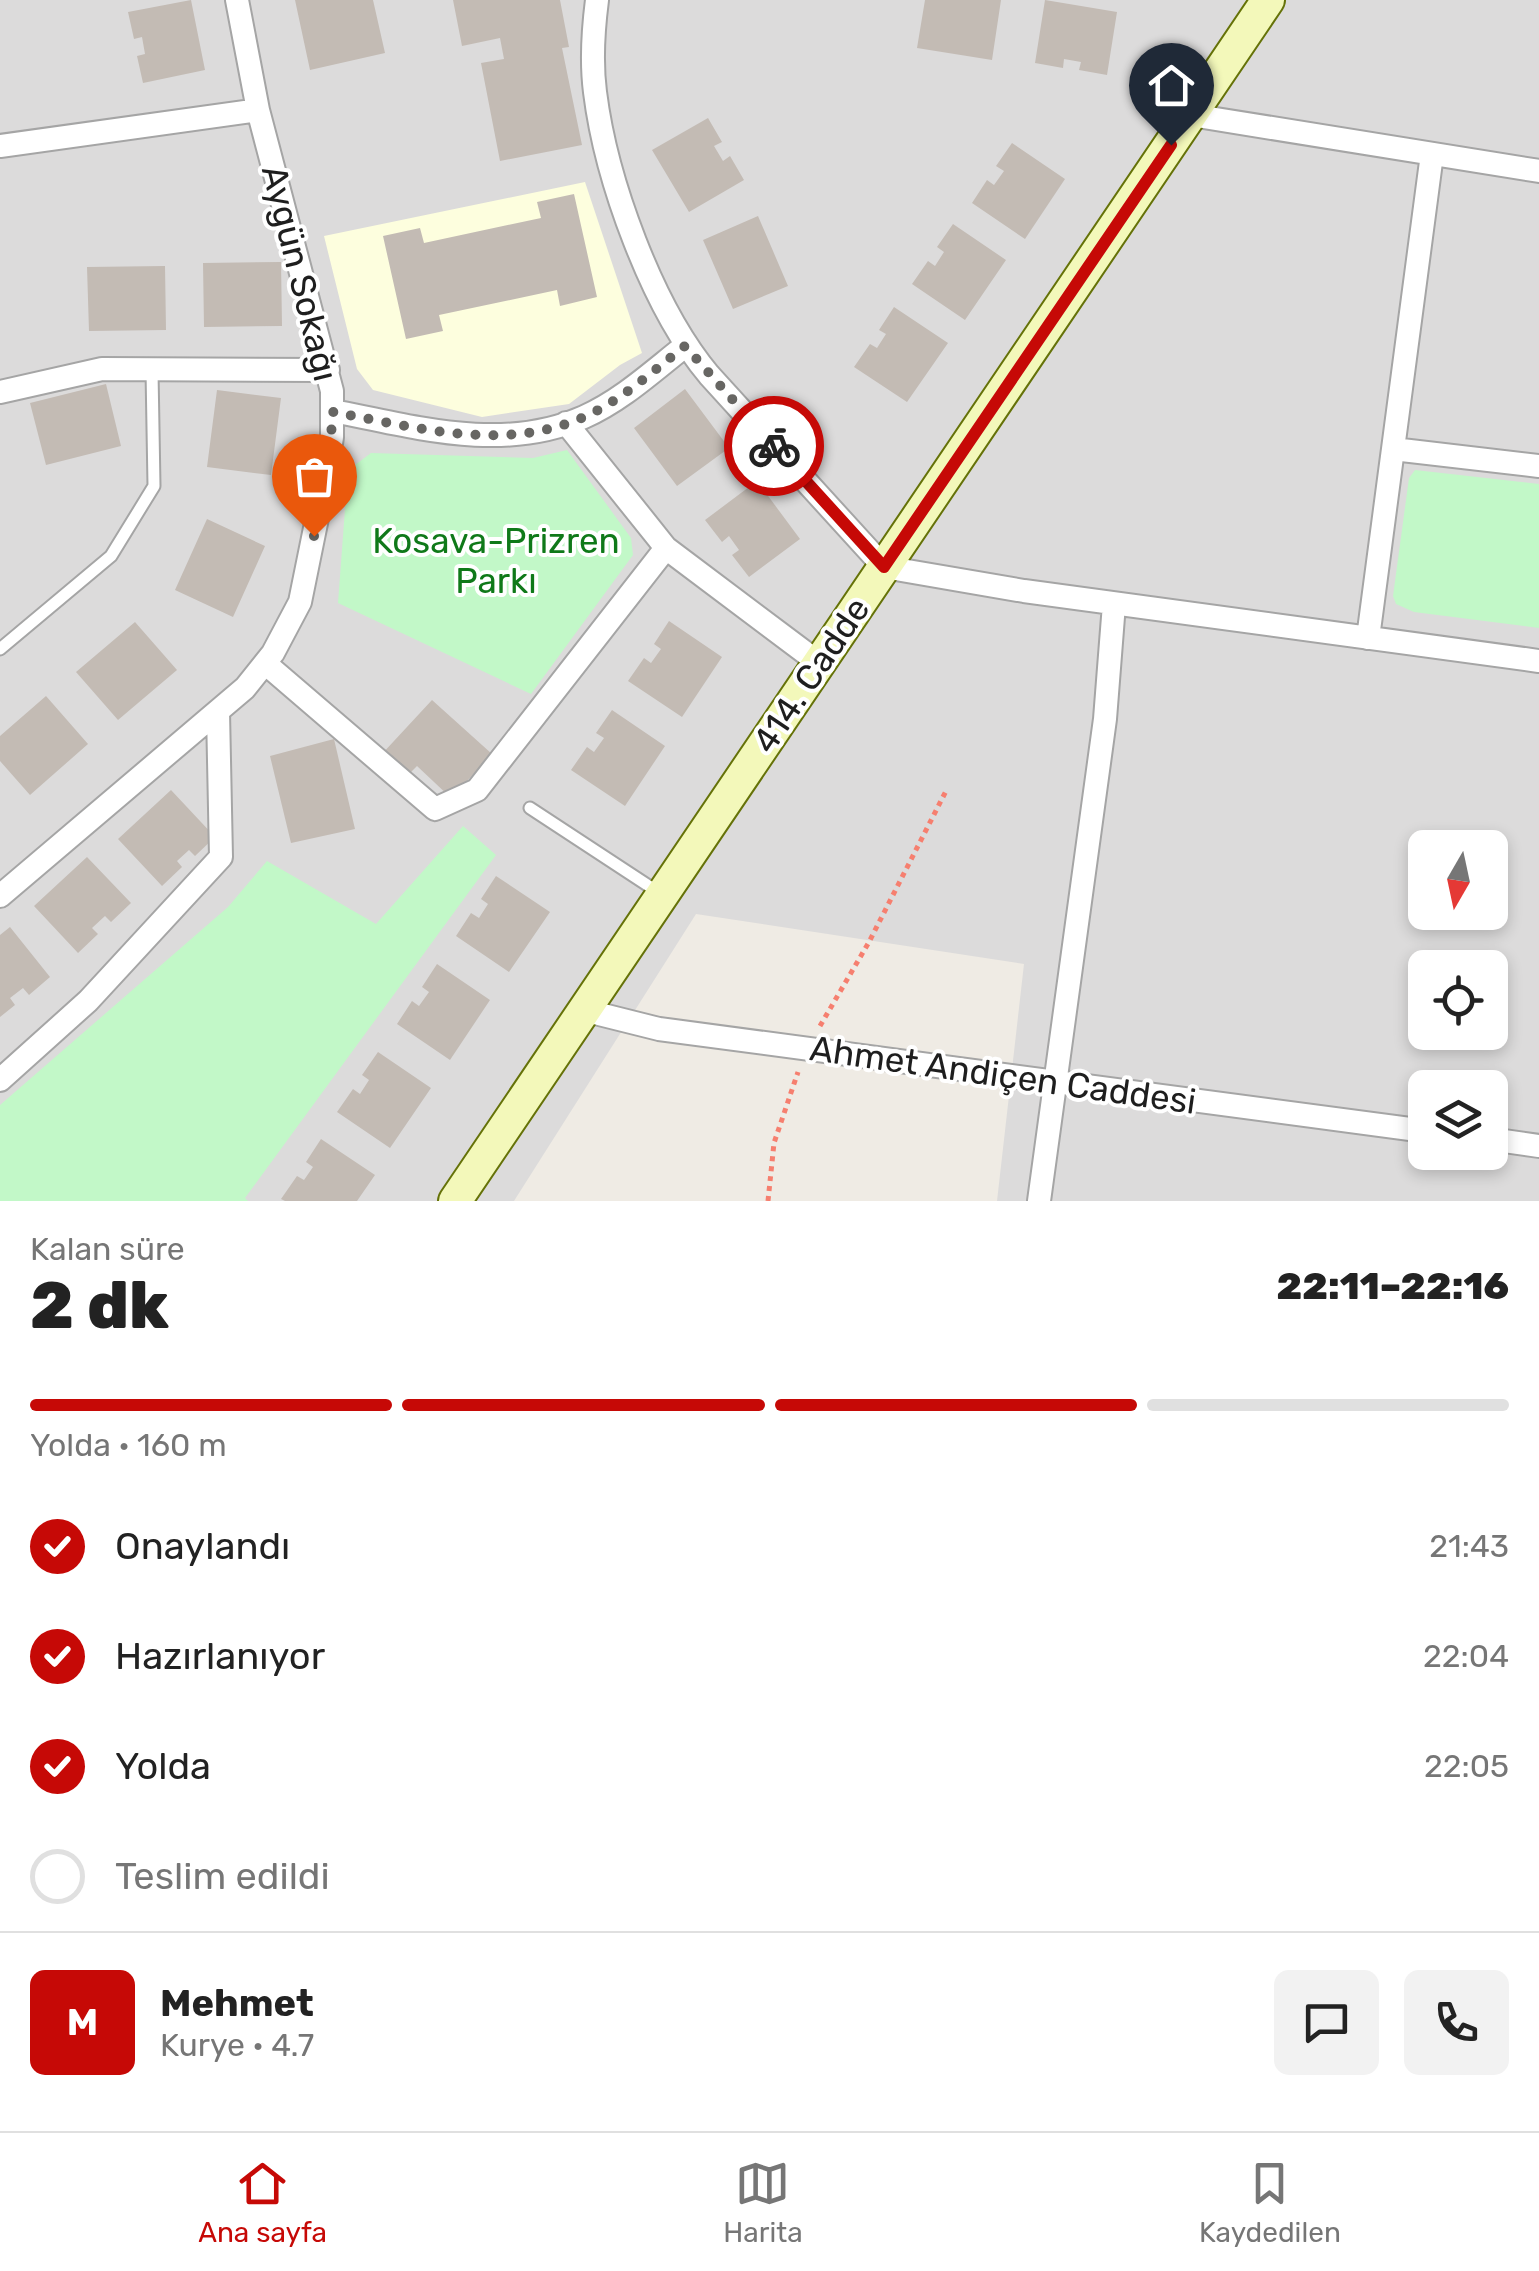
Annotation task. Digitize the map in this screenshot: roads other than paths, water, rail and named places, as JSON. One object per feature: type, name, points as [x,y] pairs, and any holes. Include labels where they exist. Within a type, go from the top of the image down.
[{"type":"main road","name":"414. Cadde","points":[[455,1201],[1268,0]]},
{"type":"street","name":"Aygün Sokağı","points":[[4,883],[218,712],[266,664],[300,602],[328,469],[333,412],[328,370],[258,110],[237,0]]},
{"type":"street","points":[[597,0],[593,68],[599,117],[628,219],[685,346],[884,567],[1114,604],[1539,661]]},
{"type":"street","points":[[0,146],[258,110]]},
{"type":"street","points":[[1192,115],[1539,171]]},
{"type":"street","points":[[1368,638],[1432,154]]},
{"type":"street","points":[[333,412],[462,435],[518,434],[583,418],[631,389],[685,346]]},
{"type":"street","points":[[0,392],[102,370],[328,370]]},
{"type":"street","points":[[566,423],[666,548],[819,663]]},
{"type":"street","points":[[1393,448],[1539,466]]},
{"type":"street","points":[[266,664],[435,809],[476,790],[666,548]]},
{"type":"street","points":[[1038,1201],[1105,720],[1114,604]]},
{"type":"street","points":[[0,1079],[88,1001],[221,857],[218,712]]},
{"type":"street","name":"Ahmet Andiçen Caddesi","points":[[584,1010],[659,1029],[1408,1129]]},
{"type":"street","points":[[1508,1142],[1539,1146]]},
{"type":"lane","points":[[0,649],[111,556],[154,486],[152,371]]},
{"type":"lane","points":[[530,808],[662,894]]},
{"type":"park label","name":"Kosava-Prizren Parkı","points":[[496,561]]}]
